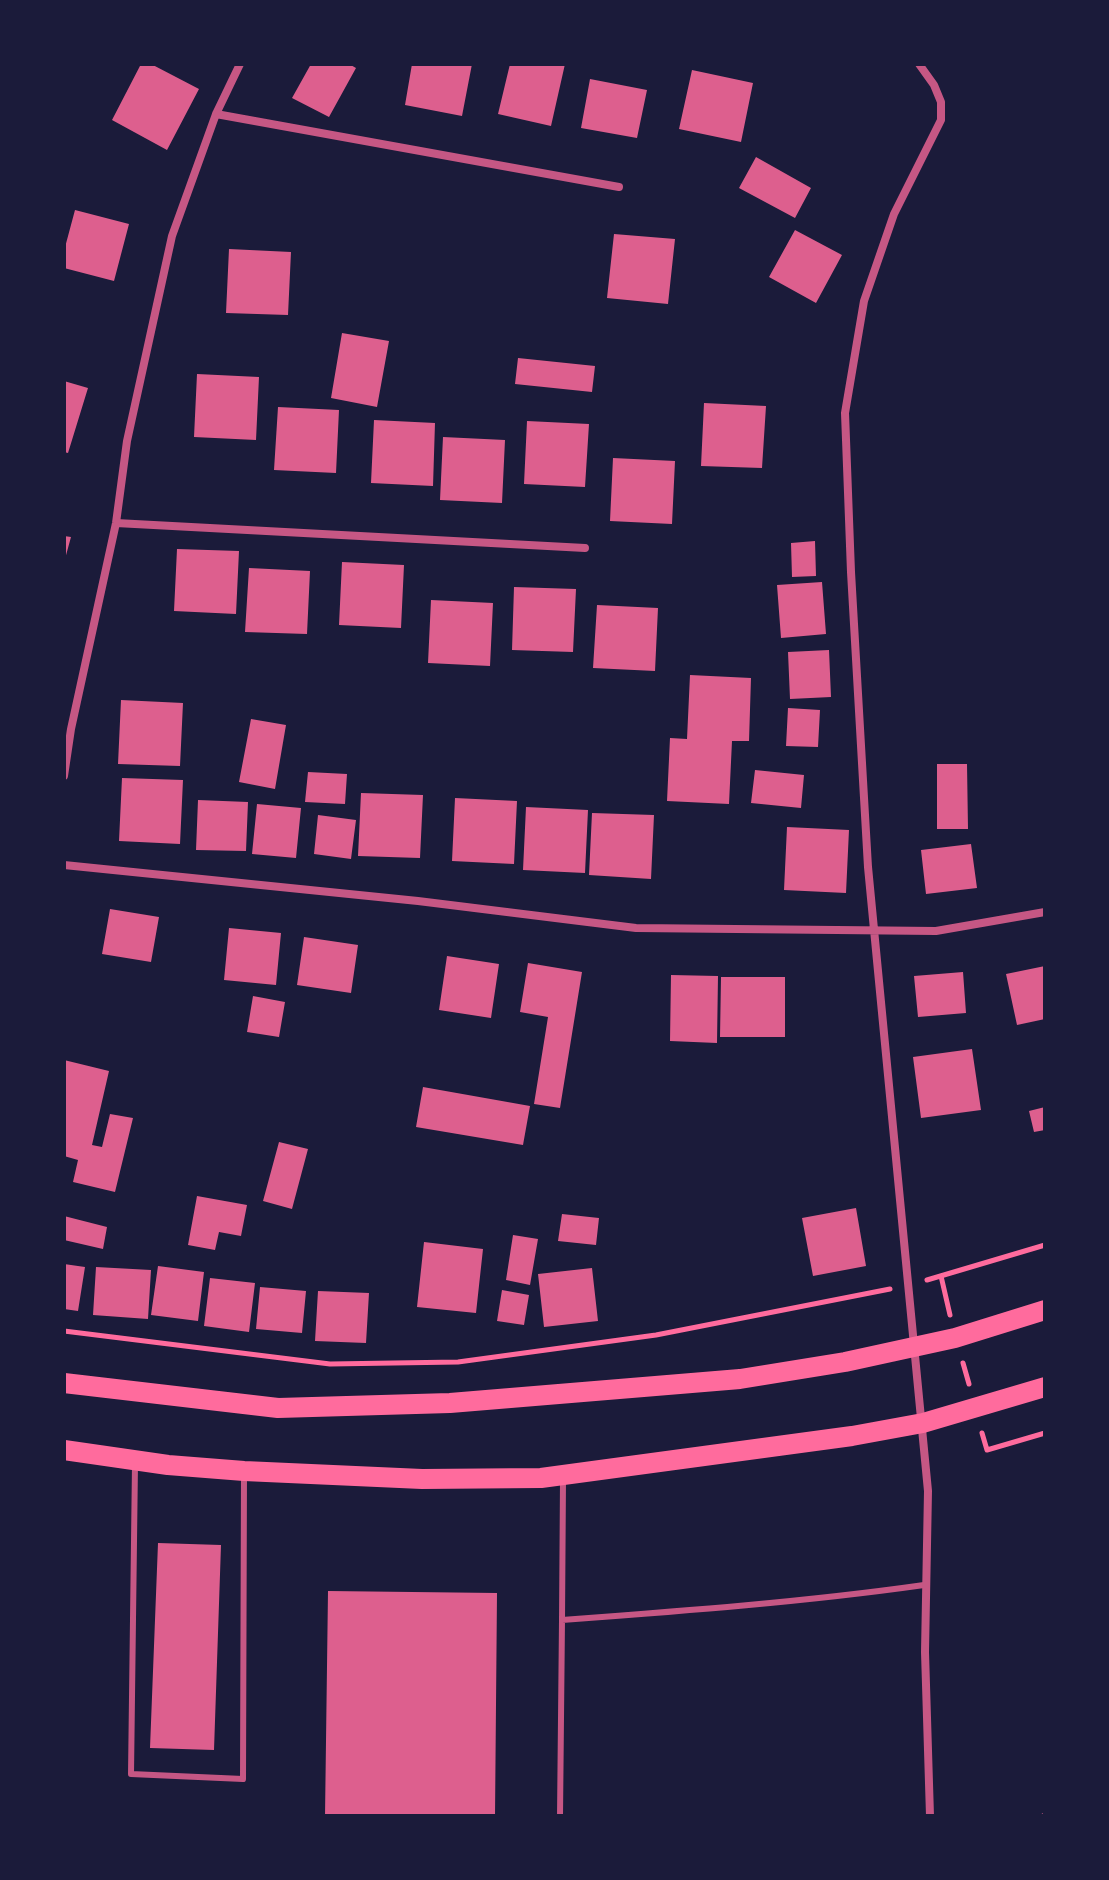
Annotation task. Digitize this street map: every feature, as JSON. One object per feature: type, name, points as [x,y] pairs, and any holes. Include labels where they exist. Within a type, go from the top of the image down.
[{"type":"main road","points":[[64,1383],[278,1408],[450,1403],[740,1379],[845,1362],[955,1338],[1045,1310]]},
{"type":"main road","points":[[64,1450],[244,1471],[422,1479],[541,1478],[776,1447],[923,1423],[1045,1387]]},
{"type":"street","points":[[64,776],[71,729],[116,523],[127,441],[172,236],[216,114],[240,64]]},
{"type":"street","points":[[919,64],[934,85],[941,102],[941,120],[894,214],[864,301],[845,413],[853,603],[874,930],[928,1491],[924,1585],[930,1816]]},
{"type":"street","points":[[216,114],[619,187]]},
{"type":"street","points":[[116,523],[585,548]]},
{"type":"street","points":[[64,865],[418,901],[636,928],[936,931],[1045,912]]},
{"type":"lane","points":[[135,1460],[131,1774],[243,1779],[244,1471]]},
{"type":"lane","points":[[560,1816],[563,1475]]},
{"type":"lane","points":[[562,1620],[764,1605],[924,1585]]},
{"type":"path","points":[[64,1331],[330,1364],[458,1362],[656,1335],[909,1285],[1045,1245]]},
{"type":"building","points":[[141,64],[151,64],[199,89],[167,150],[112,120]]},
{"type":"building","points":[[311,64],[349,64],[356,68],[329,117],[292,98]]},
{"type":"building","points":[[412,64],[472,64],[462,116],[405,105]]},
{"type":"building","points":[[510,64],[565,64],[551,126],[498,114]]},
{"type":"building","points":[[692,70],[753,83],[741,142],[679,129]]},
{"type":"building","points":[[590,79],[647,90],[637,138],[581,128]]},
{"type":"building","points":[[756,157],[811,188],[795,218],[739,188]]},
{"type":"building","points":[[75,210],[129,224],[114,281],[64,268],[64,251]]},
{"type":"building","points":[[795,230],[842,255],[816,303],[769,277]]},
{"type":"building","points":[[614,234],[675,239],[668,304],[607,298]]},
{"type":"building","points":[[229,249],[291,252],[288,315],[226,313]]},
{"type":"building","points":[[342,333],[389,341],[377,407],[331,398]]},
{"type":"building","points":[[518,358],[595,366],[592,392],[515,384]]},
{"type":"building","points":[[197,374],[259,377],[256,440],[194,437]]},
{"type":"building","points":[[64,381],[88,388],[68,453],[64,452]]},
{"type":"building","points":[[704,403],[766,406],[762,468],[701,466]]},
{"type":"building","points":[[278,407],[339,410],[336,473],[274,470]]},
{"type":"building","points":[[374,420],[435,423],[433,486],[371,483]]},
{"type":"building","points":[[527,421],[589,424],[585,487],[524,484]]},
{"type":"building","points":[[443,437],[505,440],[502,503],[440,500]]},
{"type":"building","points":[[613,458],[675,461],[672,524],[610,521]]},
{"type":"building","points":[[64,536],[71,537],[65,559],[64,559]]},
{"type":"building","points":[[815,541],[816,576],[792,577],[791,543]]},
{"type":"building","points":[[177,549],[239,551],[236,614],[174,611]]},
{"type":"building","points":[[342,562],[404,565],[401,628],[339,625]]},
{"type":"building","points":[[249,568],[310,571],[307,634],[245,632]]},
{"type":"building","points":[[822,582],[826,634],[781,638],[777,585]]},
{"type":"building","points":[[514,587],[576,589],[573,652],[512,650]]},
{"type":"building","points":[[431,600],[493,603],[490,666],[428,663]]},
{"type":"building","points":[[597,605],[658,608],[655,671],[593,668]]},
{"type":"building","points":[[829,650],[831,697],[790,699],[788,652]]},
{"type":"building","points":[[690,675],[751,678],[749,741],[732,741],[729,804],[667,801],[670,738],[687,739]]},
{"type":"building","points":[[121,700],[183,703],[180,766],[118,764]]},
{"type":"building","points":[[788,708],[820,710],[818,747],[786,746]]},
{"type":"building","points":[[251,719],[286,725],[275,789],[239,782]]},
{"type":"building","points":[[937,764],[967,764],[968,829],[937,829]]},
{"type":"building","points":[[755,770],[804,775],[801,808],[751,803]]},
{"type":"building","points":[[308,772],[347,774],[345,804],[305,802]]},
{"type":"building","points":[[122,778],[183,780],[180,844],[119,841]]},
{"type":"building","points":[[361,793],[423,795],[420,858],[358,856]]},
{"type":"building","points":[[455,798],[517,801],[514,864],[452,861]]},
{"type":"building","points":[[198,800],[248,802],[246,851],[196,850]]},
{"type":"building","points":[[257,804],[301,808],[296,858],[252,854]]},
{"type":"building","points":[[526,807],[588,810],[585,873],[523,870]]},
{"type":"building","points":[[592,813],[654,815],[651,879],[589,875]]},
{"type":"building","points":[[318,815],[356,820],[351,859],[314,854]]},
{"type":"building","points":[[787,827],[849,830],[846,893],[784,890]]},
{"type":"building","points":[[971,844],[977,888],[926,894],[921,850]]},
{"type":"building","points":[[110,909],[159,917],[151,962],[102,954]]},
{"type":"building","points":[[229,928],[281,933],[276,985],[224,980]]},
{"type":"building","points":[[304,937],[358,945],[351,993],[297,985]]},
{"type":"building","points":[[447,956],[499,964],[491,1018],[439,1010]]},
{"type":"building","points":[[528,963],[582,972],[560,1108],[534,1104],[548,1017],[520,1012]]},
{"type":"building","points":[[1045,966],[1045,1019],[1017,1025],[1006,974]]},
{"type":"building","points":[[963,972],[966,1013],[918,1017],[914,976]]},
{"type":"building","points":[[671,975],[718,976],[717,1043],[670,1041]]},
{"type":"building","points":[[721,977],[785,977],[785,1037],[720,1037]]},
{"type":"building","points":[[253,996],[285,1002],[279,1037],[247,1032]]},
{"type":"building","points":[[972,1049],[981,1110],[921,1118],[913,1057]]},
{"type":"building","points":[[64,1060],[109,1071],[92,1145],[102,1147],[110,1114],[133,1118],[115,1192],[73,1182],[78,1160],[64,1156]]},
{"type":"building","points":[[423,1087],[530,1106],[523,1145],[416,1127]]},
{"type":"building","points":[[1045,1107],[1045,1130],[1034,1132],[1029,1111]]},
{"type":"building","points":[[279,1142],[308,1149],[292,1209],[263,1201]]},
{"type":"building","points":[[197,1196],[247,1205],[241,1236],[219,1232],[215,1250],[188,1245]]},
{"type":"building","points":[[856,1208],[866,1266],[813,1276],[802,1218]]},
{"type":"building","points":[[562,1214],[599,1218],[596,1245],[558,1241]]},
{"type":"building","points":[[64,1216],[107,1227],[103,1249],[64,1240]]},
{"type":"building","points":[[513,1235],[538,1239],[530,1285],[506,1280]]},
{"type":"building","points":[[424,1242],[483,1249],[476,1313],[417,1307]]},
{"type":"building","points":[[64,1264],[85,1267],[78,1311],[64,1309]]},
{"type":"building","points":[[158,1266],[204,1272],[198,1321],[151,1315]]},
{"type":"building","points":[[96,1267],[151,1270],[148,1319],[93,1315]]},
{"type":"building","points":[[592,1268],[598,1321],[544,1327],[538,1274]]},
{"type":"building","points":[[210,1278],[255,1283],[249,1332],[204,1326]]},
{"type":"building","points":[[260,1287],[306,1291],[302,1333],[256,1329]]},
{"type":"building","points":[[502,1290],[529,1295],[524,1325],[497,1321]]},
{"type":"building","points":[[318,1291],[369,1293],[366,1343],[315,1341]]},
{"type":"building","points":[[158,1543],[221,1545],[214,1750],[150,1748]]},
{"type":"building","points":[[328,1591],[497,1593],[495,1816],[325,1816]]}]
